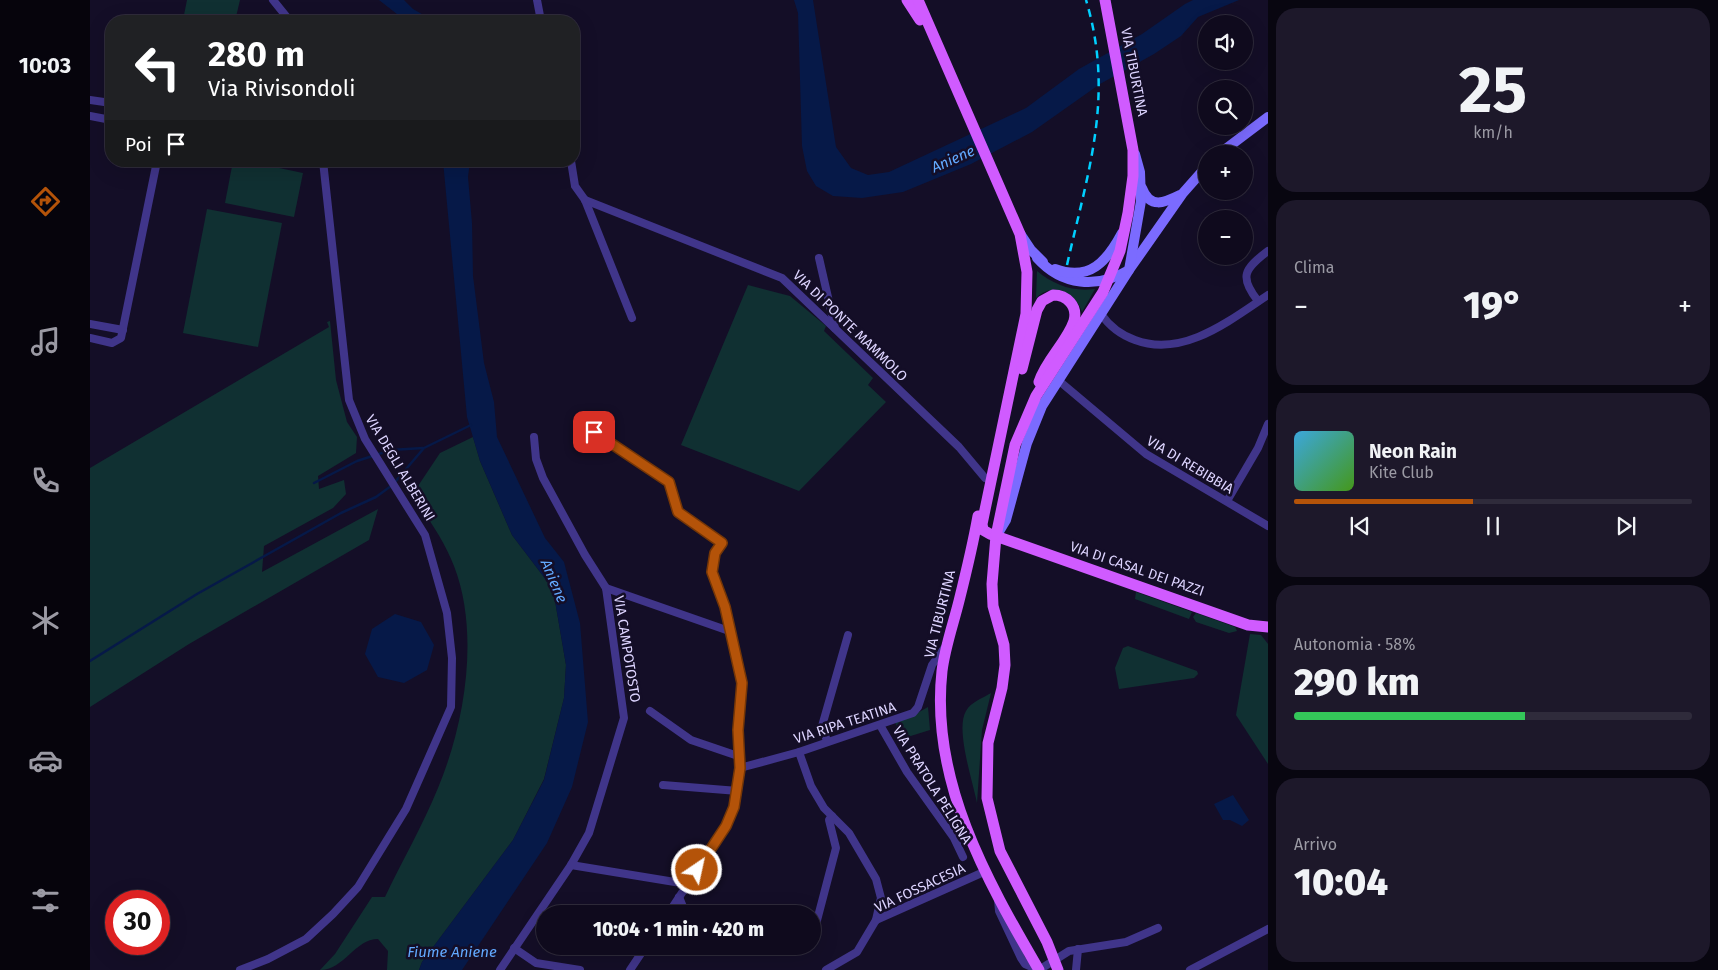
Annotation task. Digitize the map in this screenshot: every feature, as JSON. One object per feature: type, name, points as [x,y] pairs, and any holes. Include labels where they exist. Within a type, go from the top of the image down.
[{"type":"main road","points":[[907,0],[943,58]]},
{"type":"main road","points":[[918,0],[943,58]]},
{"type":"main road","name":"VIA TIBURTINA","points":[[1056,965],[1044,937],[1002,856],[991,821],[986,790],[986,760],[1004,665],[1004,646],[993,606],[992,584],[996,536],[1013,450],[1036,396],[1093,309],[1108,280],[1120,251],[1125,227],[1132,183],[1133,150],[1105,0]]},
{"type":"main road","name":"VIA TIBURTINA","points":[[943,58],[964,110],[1020,234],[1027,264],[1027,305],[982,524],[984,531],[996,536]]},
{"type":"main road","points":[[1004,418],[1017,386],[1039,305],[1047,298],[1058,295],[1071,303],[1074,318],[1043,372],[1036,396]]},
{"type":"main road","name":"VIA TIBURTINA","points":[[996,455],[985,478],[964,582],[946,646],[940,719],[945,760],[966,829],[997,893],[1039,970]]},
{"type":"main road","name":"VIA DI CASAL DEI PAZZI","points":[[996,536],[1248,625],[1268,627]]},
{"type":"street","points":[[273,0],[285,15]]},
{"type":"street","points":[[537,0],[541,15]]},
{"type":"street","points":[[90,100],[105,102]]},
{"type":"street","points":[[90,116],[105,119]]},
{"type":"street","points":[[1231,145],[1268,116]]},
{"type":"street","name":"VIA TIBURTINA","points":[[996,536],[1005,524],[1030,434],[1042,406],[1129,270],[1139,216],[1141,187],[1139,166],[1133,150]]},
{"type":"street","points":[[90,338],[115,342],[121,338],[157,167]]},
{"type":"street","name":"VIA DEGLI ALBERINI","points":[[240,970],[268,959],[306,939],[358,887],[406,809],[451,707],[452,658],[447,613],[425,535],[365,438],[349,400],[345,382],[324,167]]},
{"type":"street","points":[[572,167],[575,186],[585,200],[632,318]]},
{"type":"street","points":[[1020,234],[1037,258],[1052,273],[1078,282],[1108,280],[1129,270],[1183,193],[1198,176]]},
{"type":"street","points":[[1141,187],[1146,197],[1159,204],[1183,193]]},
{"type":"street","name":"VIA DI PONTE MAMMOLO","points":[[585,200],[782,278],[959,447],[985,478]]},
{"type":"street","points":[[1037,258],[1063,272],[1076,273],[1090,270],[1108,256],[1125,227]]},
{"type":"street","points":[[1258,301],[1248,288],[1246,274],[1254,261],[1268,251]]},
{"type":"street","points":[[819,258],[835,328]]},
{"type":"street","points":[[1102,314],[1115,329],[1130,338],[1144,343],[1172,345],[1207,333],[1268,295]]},
{"type":"street","points":[[90,324],[123,330]]},
{"type":"street","name":"VIA DI REBIBBIA","points":[[1058,380],[1146,454],[1268,526]]},
{"type":"street","points":[[1227,502],[1258,448],[1268,424]]},
{"type":"street","points":[[594,432],[669,482],[678,512],[722,543],[715,553],[712,572],[732,632],[742,683],[738,791],[726,826],[674,905]]},
{"type":"street","name":"VIA CAMPOTOSTO","points":[[500,970],[571,865],[588,833],[624,718],[606,588],[585,555],[543,478],[536,459],[534,437]]},
{"type":"street","points":[[606,588],[732,632]]},
{"type":"street","points":[[828,741],[822,726],[848,635]]},
{"type":"street","name":"VIA RIPA TEATINA","points":[[740,768],[799,752],[910,715],[916,710],[932,664],[946,646]]},
{"type":"street","points":[[650,712],[691,740],[738,756]]},
{"type":"street","name":"VIA PRATOLA PELIGNA","points":[[880,725],[907,772],[954,838],[963,857]]},
{"type":"street","points":[[799,752],[811,786],[824,808],[849,833],[876,879],[881,898],[876,920]]},
{"type":"street","points":[[663,785],[738,791]]},
{"type":"street","points":[[821,905],[836,848],[829,820],[832,816]]},
{"type":"street","points":[[571,865],[687,884]]},
{"type":"street","name":"VIA FOSSACESIA","points":[[826,970],[856,952],[876,920],[986,871]]},
{"type":"street","points":[[679,897],[682,905]]},
{"type":"street","points":[[1039,970],[1056,965],[1063,954],[1078,949],[1126,942],[1158,928]]},
{"type":"street","points":[[1190,970],[1268,929]]},
{"type":"street","points":[[514,948],[536,963],[580,970]]},
{"type":"street","points":[[1076,970],[1078,949]]},
{"type":"street","points":[[630,970],[640,955]]},
{"type":"green space","points":[[187,0],[240,0],[236,15],[184,15]]},
{"type":"green space","points":[[232,167],[274,167],[303,173],[294,217],[225,203]]},
{"type":"green space","points":[[207,209],[282,223],[258,347],[183,333]]},
{"type":"green space","points":[[1037,271],[1057,284],[1071,288],[1095,289],[1082,312],[1074,299],[1063,291],[1049,290],[1036,298]]},
{"type":"green space","points":[[748,285],[790,296],[826,326],[824,331],[873,378],[868,385],[886,402],[799,491],[681,445]]},
{"type":"green space","points":[[330,321],[336,380],[347,422],[357,437],[356,453],[318,476],[319,489],[344,480],[346,494],[333,508],[264,546],[262,572],[378,509],[369,540],[189,644],[90,707],[90,468],[329,327],[327,322]]},
{"type":"green space","points":[[473,437],[480,461],[512,535],[553,589],[566,665],[564,698],[544,779],[513,840],[422,962],[419,970],[387,970],[388,951],[378,939],[370,940],[363,944],[336,965],[320,970],[335,954],[372,897],[385,897],[432,802],[448,763],[462,707],[466,678],[466,620],[462,592],[454,566],[435,529],[412,495],[440,453]]},
{"type":"green space","points":[[1136,592],[1192,612],[1189,619],[1135,599]]},
{"type":"green space","points":[[1196,613],[1235,627],[1237,631],[1229,633],[1196,622],[1193,617]]},
{"type":"green space","points":[[1250,634],[1261,635],[1268,644],[1268,764],[1236,715]]},
{"type":"green space","points":[[1128,646],[1197,671],[1198,674],[1194,678],[1119,689],[1115,668],[1123,648]]},
{"type":"green space","points":[[991,693],[982,730],[977,803],[964,742],[963,719],[971,705]]},
{"type":"green space","points":[[928,707],[930,730],[901,739],[895,722]]},
{"type":"water","points":[[379,0],[404,0],[413,9],[424,15],[398,15]]},
{"type":"water","name":"Aniene","points":[[794,0],[813,0],[836,147],[851,168],[868,175],[889,172],[1026,108],[1079,69],[1142,34],[1193,0],[1239,0],[1203,15],[1198,15],[1181,36],[1154,54],[1100,84],[1032,132],[971,164],[903,192],[862,198],[833,196],[816,186],[807,171],[802,146],[798,13]]},
{"type":"water","name":"Fiume Aniene","points":[[444,167],[469,167],[468,177],[472,223],[473,276],[484,363],[494,402],[497,437],[545,538],[564,562],[580,623],[588,722],[572,787],[547,843],[462,970],[419,970],[422,962],[513,840],[544,780],[564,698],[566,665],[553,589],[512,535],[480,461],[467,417]]},
{"type":"water","points":[[395,614],[421,622],[434,645],[427,670],[404,683],[378,677],[365,654],[372,629]]},
{"type":"water","points":[[1233,795],[1249,820],[1242,826],[1230,820],[1223,820],[1214,804]]},
{"type":"waterway","points":[[395,482],[424,448],[471,425]]},
{"type":"waterway","points":[[314,483],[357,461],[391,450],[423,448]]},
{"type":"waterway","points":[[90,661],[197,594],[341,513],[376,497],[391,486]]},
{"type":"railway","points":[[1067,265],[1090,165],[1098,101],[1098,69],[1094,35],[1086,0]]},
{"type":"route","points":[[594,432],[669,482],[678,512],[722,543],[715,553],[712,572],[732,632],[742,683],[738,730],[740,768],[738,791],[726,826],[697,870]]}]
